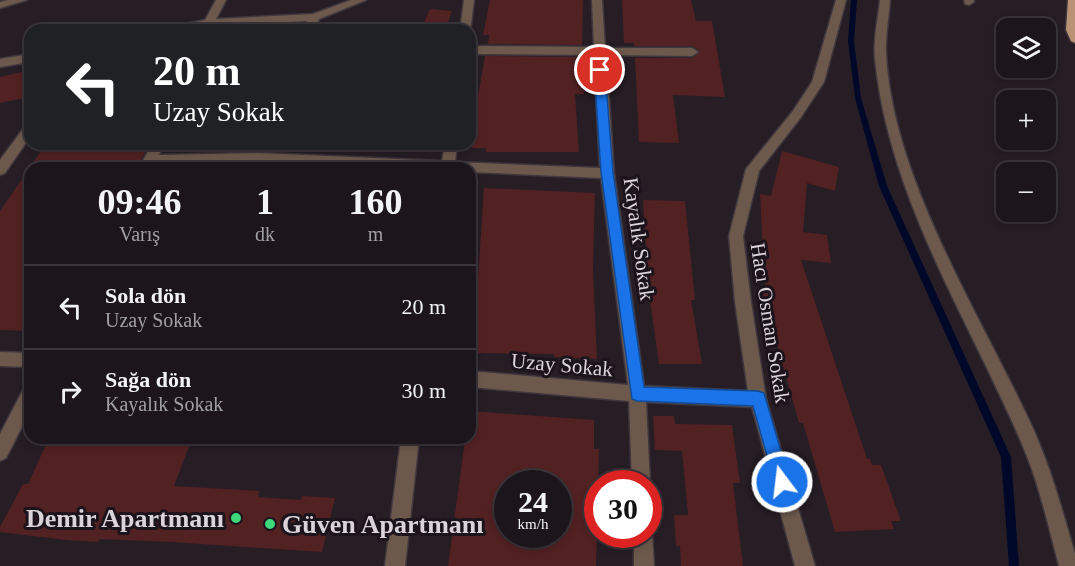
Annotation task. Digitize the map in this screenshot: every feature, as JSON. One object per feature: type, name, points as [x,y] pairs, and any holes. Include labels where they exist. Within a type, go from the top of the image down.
[{"type":"main road","points":[[1073,0],[1072,30],[1075,39]]},
{"type":"street","points":[[0,4],[22,0]]},
{"type":"street","points":[[206,24],[221,0]]},
{"type":"street","points":[[229,24],[314,17],[361,0]]},
{"type":"street","points":[[466,24],[468,0]]},
{"type":"street","name":"Kayalık Sokak","points":[[597,0],[598,50],[607,172],[637,394],[640,470]]},
{"type":"street","name":"Hacı Osman Sokak","points":[[805,566],[758,399],[743,302],[736,236],[753,169],[797,114],[818,82],[841,0]]},
{"type":"street","points":[[885,0],[880,57],[890,117],[912,190],[969,316],[1030,441],[1069,566]]},
{"type":"street","points":[[311,24],[314,17]]},
{"type":"street","points":[[476,50],[692,52]]},
{"type":"street","points":[[0,63],[24,59]]},
{"type":"street","points":[[0,170],[24,136]]},
{"type":"street","points":[[259,158],[262,150]]},
{"type":"street","points":[[186,162],[259,158],[343,162]]},
{"type":"street","points":[[476,168],[607,172]]},
{"type":"street","points":[[0,359],[24,360]]},
{"type":"street","name":"Uzay Sokak","points":[[476,380],[637,394],[758,399]]},
{"type":"street","points":[[0,452],[24,406]]},
{"type":"street","points":[[395,566],[410,444]]},
{"type":"street","points":[[643,548],[644,566]]},
{"type":"building","points":[[490,0],[583,0],[582,45],[488,44],[489,35],[483,35]]},
{"type":"building","points":[[622,0],[691,0],[696,21],[712,21],[725,97],[673,95],[679,143],[639,142],[635,58],[692,58],[700,51],[692,46],[634,46],[634,43],[624,43]]},
{"type":"building","points":[[430,9],[452,11],[447,24],[424,24]]},
{"type":"building","points":[[485,56],[582,57],[584,94],[575,94],[579,152],[486,152],[486,148],[476,148],[476,107]]},
{"type":"building","points":[[24,71],[24,98],[0,103],[0,77]]},
{"type":"building","points":[[42,150],[146,150],[140,162],[34,162]]},
{"type":"building","points":[[782,151],[839,167],[835,191],[807,183],[803,232],[827,235],[831,263],[801,260],[867,459],[870,459],[872,465],[881,465],[901,521],[891,521],[894,529],[835,532],[803,423],[799,423],[762,290],[765,290],[760,194],[771,196]]},
{"type":"building","points":[[24,176],[24,331],[0,330],[0,211]]},
{"type":"building","points":[[484,188],[595,193],[593,269],[597,359],[554,357],[554,354],[476,353],[476,308]]},
{"type":"building","points":[[643,200],[685,201],[695,300],[691,300],[702,364],[659,364],[649,293]]},
{"type":"building","points":[[476,411],[594,420],[594,449],[599,449],[598,470],[584,470],[584,548],[596,548],[596,566],[448,566],[464,444],[476,444]]},
{"type":"building","points":[[653,416],[674,416],[675,424],[732,425],[740,483],[733,483],[743,566],[681,566],[680,546],[676,546],[674,515],[688,515],[682,451],[655,450]]},
{"type":"building","points":[[46,444],[190,444],[174,486],[259,491],[258,497],[301,500],[302,496],[335,498],[322,552],[171,542],[100,539],[98,542],[0,532],[0,527],[23,484],[28,484]]},
{"type":"waterway","points":[[854,0],[851,41],[858,98],[883,186],[1006,457],[1014,566]]},
{"type":"place","name":"Demir Apartmanı","points":[[236,518]]},
{"type":"place","name":"Güven Apartmanı","points":[[270,524]]},
{"type":"route","points":[[600,70],[607,172],[637,394],[758,399],[782,482]]}]
